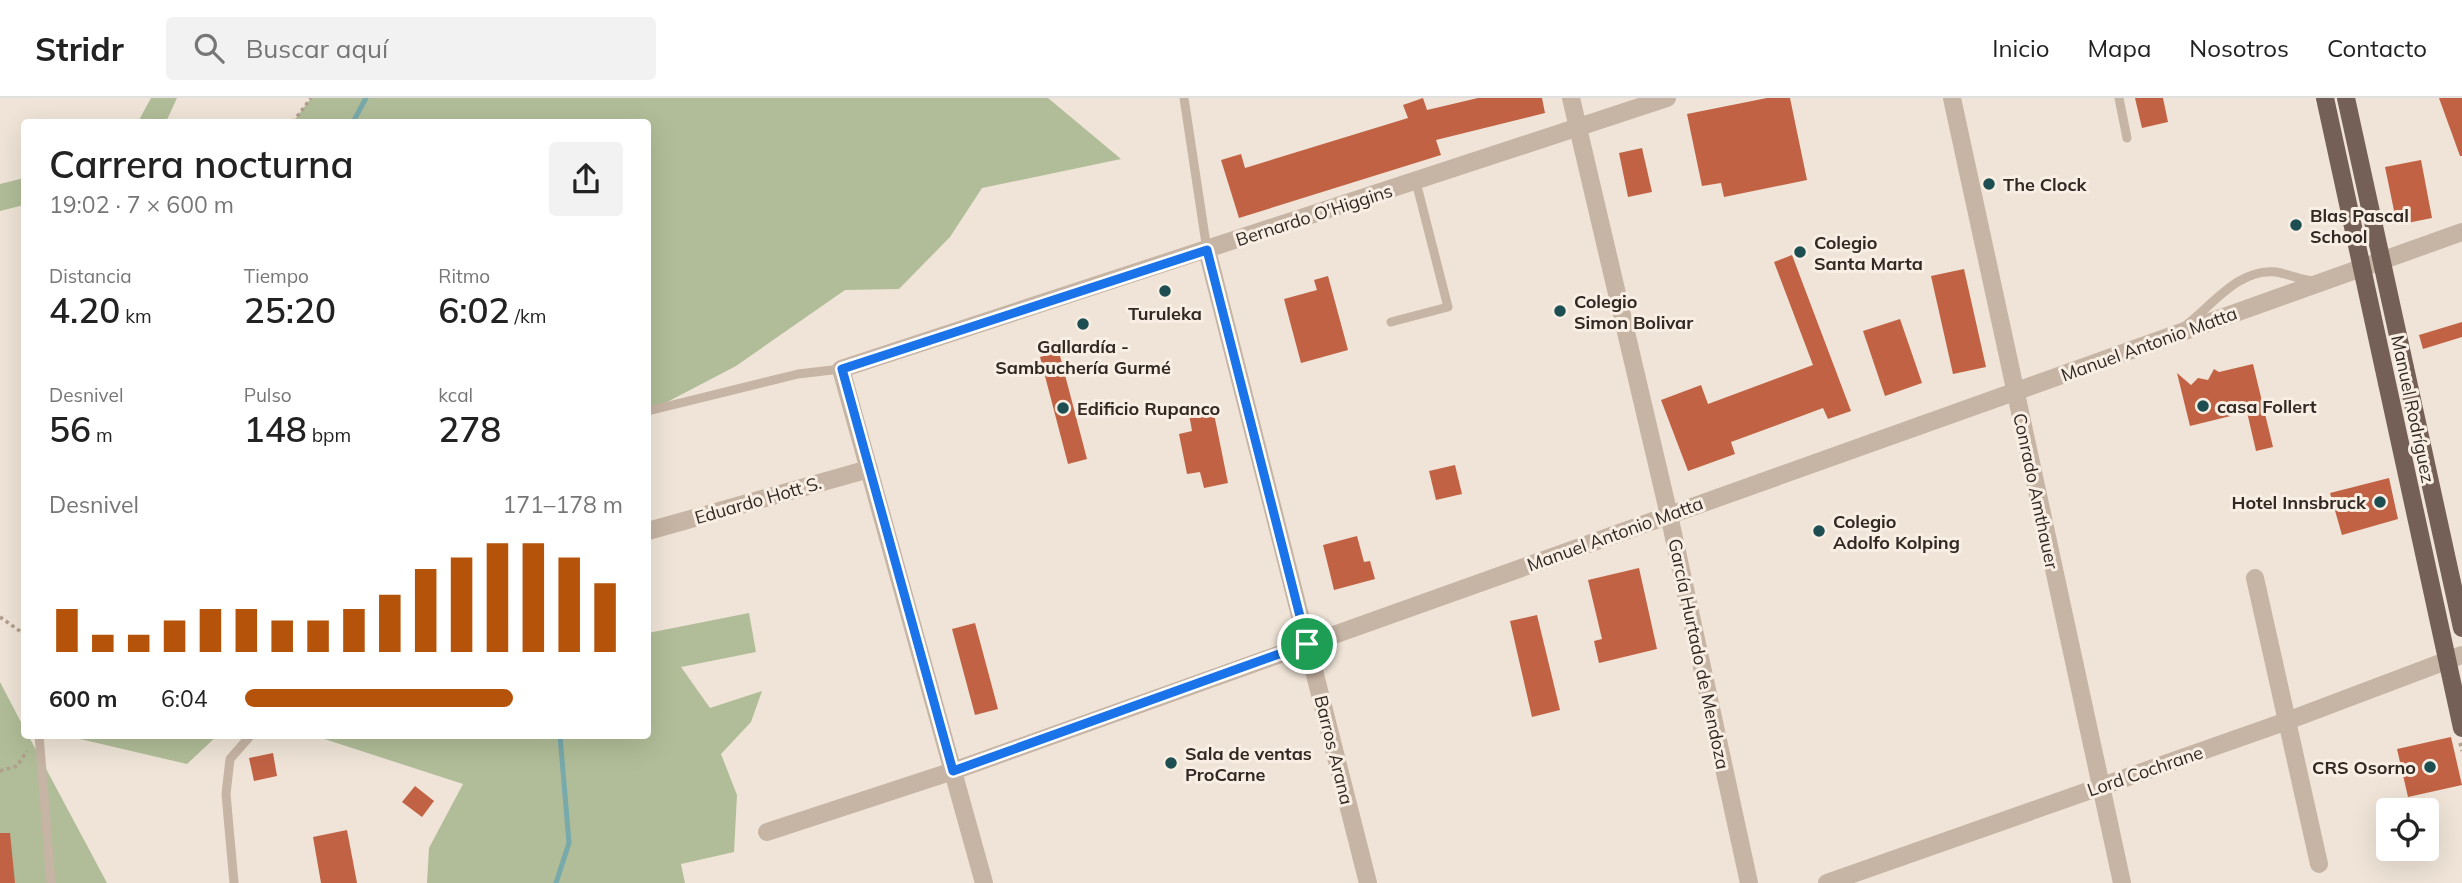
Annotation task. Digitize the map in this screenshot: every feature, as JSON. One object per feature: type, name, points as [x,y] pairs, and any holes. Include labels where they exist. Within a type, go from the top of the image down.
[{"type":"main road","name":"Manuel Rodríguez","points":[[2325,98],[2362,268],[2454,658],[2462,728]]},
{"type":"main road","name":"Manuel Rodríguez","points":[[2346,98],[2462,628]]},
{"type":"street","name":"García Hurtado de Mendoza","points":[[1571,98],[1668,515],[1749,883]]},
{"type":"street","name":"Bernardo O'Higgins","points":[[842,369],[1667,98]]},
{"type":"street","name":"Conrado Amthauer","points":[[1952,98],[2122,883]]},
{"type":"street","name":"Manuel Antonio Matta","points":[[767,832],[953,771],[2462,232]]},
{"type":"street","name":"Barros Arana","points":[[1207,250],[1368,883]]},
{"type":"street","points":[[842,369],[984,883]]},
{"type":"street","name":"Eduardo Hott S.","points":[[651,530],[869,469]]},
{"type":"street","points":[[2255,578],[2319,864]]},
{"type":"street","name":"Lord Cochrane","points":[[1827,883],[2287,721],[2454,658]]},
{"type":"lane","points":[[1184,98],[1207,250]]},
{"type":"lane","points":[[2119,98],[2127,138]]},
{"type":"lane","points":[[1391,322],[1448,307],[1416,181]]},
{"type":"lane","points":[[2165,338],[2232,286],[2255,275],[2274,272],[2324,281]]},
{"type":"lane","points":[[651,410],[798,374],[842,369]]},
{"type":"lane","points":[[39,739],[51,883]]},
{"type":"lane","points":[[233,882],[226,794],[230,758],[247,739]]},
{"type":"path","points":[[295,119],[311,98]]},
{"type":"path","points":[[0,617],[21,632]]},
{"type":"path","points":[[0,771],[17,765],[36,739]]},
{"type":"green space","points":[[151,98],[177,98],[167,119],[140,119]]},
{"type":"green space","points":[[311,98],[1048,98],[1121,159],[982,188],[950,237],[899,289],[845,290],[736,366],[651,410],[651,119],[295,119]]},
{"type":"green space","points":[[21,179],[21,206],[0,211],[0,184]]},
{"type":"green space","points":[[749,613],[756,652],[681,667],[710,708],[762,691],[751,722],[721,754],[737,795],[734,852],[681,864],[685,883],[427,883],[429,848],[463,784],[324,739],[651,739],[651,632]]},
{"type":"green space","points":[[0,682],[21,722],[21,739],[30,739],[107,883],[0,883]]},
{"type":"green space","points":[[80,739],[214,739],[187,764]]},
{"type":"building","points":[[1423,98],[1427,110],[1478,98],[1542,98],[1545,113],[1436,140],[1441,155],[1239,218],[1221,160],[1241,154],[1245,168],[1408,118],[1403,105]]},
{"type":"building","points":[[1767,98],[1790,98],[1807,180],[1724,197],[1721,183],[1702,186],[1687,114]]},
{"type":"building","points":[[2135,98],[2163,98],[2168,122],[2142,128]]},
{"type":"building","points":[[2439,98],[2462,98],[2462,156],[2460,156]]},
{"type":"building","points":[[1642,148],[1652,192],[1628,197],[1619,153]]},
{"type":"building","points":[[2421,160],[2432,218],[2397,225],[2385,167]]},
{"type":"building","points":[[1792,255],[1851,411],[1828,419],[1823,408],[1731,442],[1735,454],[1688,471],[1661,400],[1701,385],[1708,404],[1813,365],[1774,262]]},
{"type":"building","points":[[1964,269],[1986,367],[1953,374],[1931,276]]},
{"type":"building","points":[[1328,276],[1348,350],[1301,363],[1284,299],[1317,290],[1314,280]]},
{"type":"building","points":[[1900,319],[1922,383],[1885,396],[1863,331]]},
{"type":"building","points":[[2462,322],[2462,337],[2423,349],[2419,335]]},
{"type":"building","name":"Edificio Rupanco","points":[[1059,352],[1087,459],[1068,464],[1040,357]]},
{"type":"building","points":[[2253,364],[2273,447],[2256,451],[2247,412],[2190,426],[2177,373],[2191,385],[2198,378],[2208,380],[2214,369],[2219,372]]},
{"type":"building","points":[[1213,409],[1228,483],[1204,488],[1200,472],[1187,474],[1179,434],[1192,431],[1189,414]]},
{"type":"building","points":[[1455,465],[1462,494],[1436,500],[1429,471]]},
{"type":"building","points":[[2389,478],[2398,519],[2342,535],[2330,493]]},
{"type":"building","points":[[1357,536],[1364,562],[1370,561],[1375,579],[1334,590],[1323,545]]},
{"type":"building","points":[[1639,568],[1657,649],[1599,663],[1594,641],[1602,639],[1588,580]]},
{"type":"building","points":[[1537,615],[1560,710],[1532,717],[1510,621]]},
{"type":"building","points":[[975,623],[998,709],[975,715],[952,629]]},
{"type":"building","name":"CRS Osorno","points":[[2451,737],[2462,785],[2408,797],[2397,749]]},
{"type":"building","points":[[273,753],[277,776],[254,781],[249,758]]},
{"type":"building","points":[[415,786],[434,801],[422,817],[402,802]]},
{"type":"building","points":[[347,830],[357,883],[321,883],[313,837]]},
{"type":"building","points":[[0,833],[10,833],[15,883],[0,883]]},
{"type":"waterway","points":[[355,119],[366,98]]},
{"type":"waterway","points":[[556,883],[569,843],[560,739]]},
{"type":"place","name":"The Clock","points":[[1989,184]]},
{"type":"place","name":"Blas Pascal School","points":[[2296,225]]},
{"type":"place","name":"Colegio Santa Marta","points":[[1800,252]]},
{"type":"place","name":"Turuleka","points":[[1165,291]]},
{"type":"place","name":"Colegio Simon Bolivar","points":[[1560,311]]},
{"type":"place","name":"Gallardía - Sambuchería Gurmé","points":[[1083,324]]},
{"type":"place","name":"casa Follert","points":[[2203,406]]},
{"type":"place","name":"Edificio Rupanco","points":[[1063,408]]},
{"type":"place","name":"Hotel Innsbruck","points":[[2380,502]]},
{"type":"place","name":"Colegio Adolfo Kolping","points":[[1819,531]]},
{"type":"place","name":"Sala de ventas ProCarne","points":[[1171,763]]},
{"type":"place","name":"CRS Osorno","points":[[2430,767]]},
{"type":"route","points":[[1207,250],[1307,644],[953,771],[842,369],[1207,250]]}]
